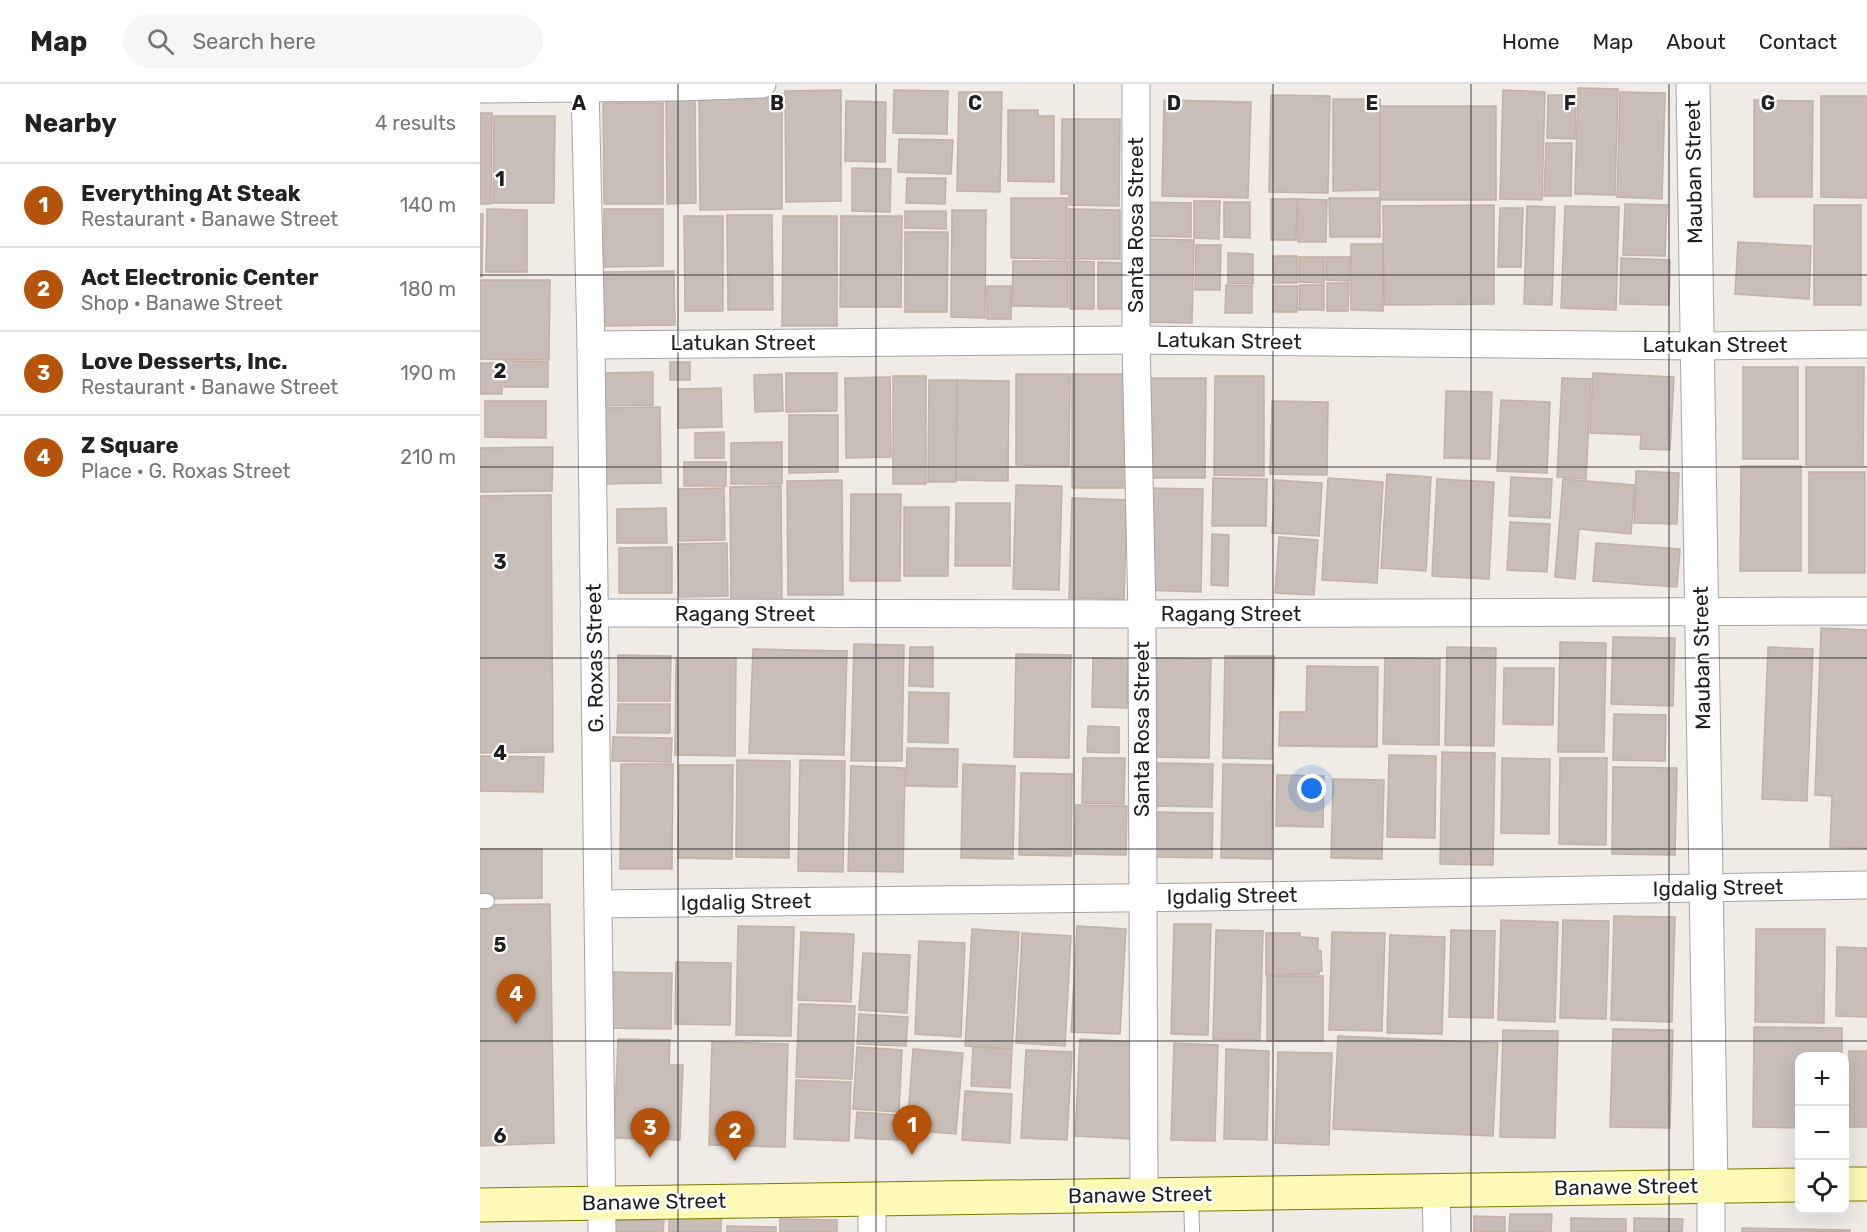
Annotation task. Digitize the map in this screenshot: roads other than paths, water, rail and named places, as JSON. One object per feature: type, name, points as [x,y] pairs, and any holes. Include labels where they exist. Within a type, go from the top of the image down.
[{"type":"main road","points":[[1849,1184],[1867,1184]]},
{"type":"main road","name":"Banawe Street","points":[[480,1205],[602,1218],[872,1199],[1795,1185]]},
{"type":"street","points":[[480,89],[762,84]]},
{"type":"street","name":"Santa Rosa Street","points":[[1136,84],[1136,340],[1142,614],[1144,1195]]},
{"type":"street","name":"Mauban Street","points":[[1693,84],[1711,1232]]},
{"type":"street","name":"G. Roxas Street","points":[[585,86],[591,345],[602,1218]]},
{"type":"street","name":"Latukan Street","points":[[591,345],[1136,340],[1697,346],[1867,344]]},
{"type":"street","name":"Ragang Street","points":[[594,613],[1142,614],[1867,611]]},
{"type":"street","name":"Igdalig Street","points":[[598,904],[1867,885]]},
{"type":"street","points":[[1436,1190],[1437,1232]]},
{"type":"street","points":[[872,1199],[872,1232]]},
{"type":"lane","points":[[1191,1194],[1192,1232]]},
{"type":"place","name":"Z Square","points":[[516,1024]]},
{"type":"place","name":"Everything At Steak","points":[[912,1155]]},
{"type":"place","name":"Love Desserts, Inc.","points":[[650,1158]]},
{"type":"place","name":"Act Electronic Center","points":[[735,1161]]}]
